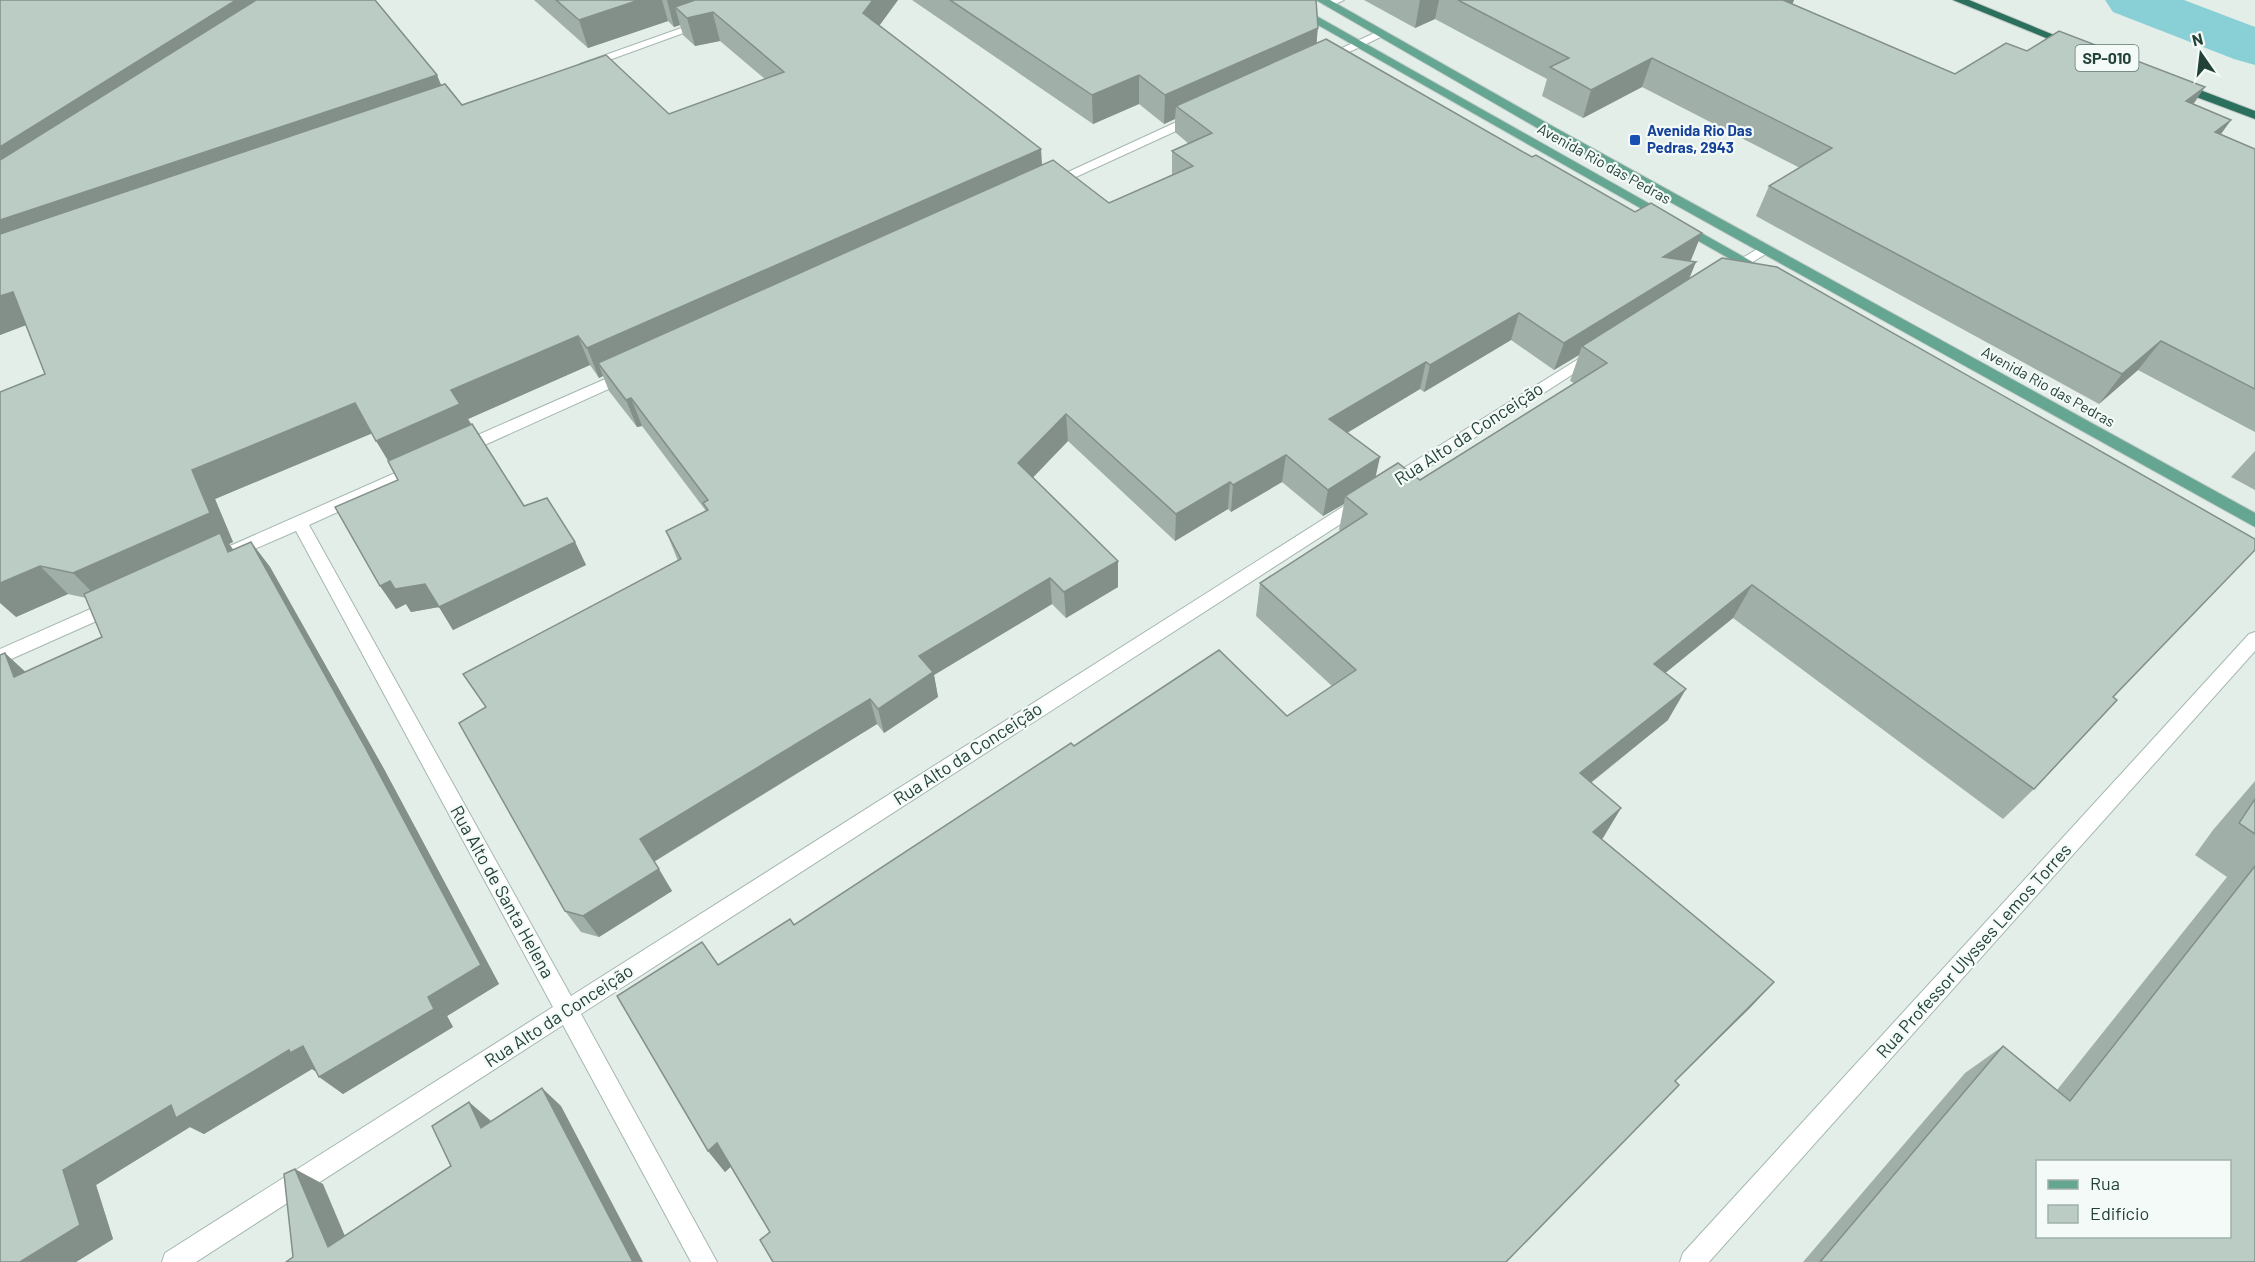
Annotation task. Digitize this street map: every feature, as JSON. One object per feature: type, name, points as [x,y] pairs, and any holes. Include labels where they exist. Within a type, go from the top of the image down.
[{"type":"highway","name":"SP-010","points":[[1959,0],[2083,49]]},
{"type":"highway","points":[[2169,82],[2255,115]]},
{"type":"main road","name":"Avenida Rio das Pedras","points":[[1280,0],[1785,284]]},
{"type":"main road","name":"Avenida Rio das Pedras","points":[[1330,1],[1381,33],[1764,249],[2255,521]]},
{"type":"street","points":[[571,69],[717,19]]},
{"type":"street","points":[[1304,69],[1381,33]]},
{"type":"street","points":[[1035,190],[1207,112]]},
{"type":"street","points":[[1714,280],[1764,249]]},
{"type":"street","name":"Rua Alto da Conceição","points":[[174,1262],[1613,342]]},
{"type":"street","points":[[452,453],[647,366]]},
{"type":"street","points":[[214,560],[430,463]]},
{"type":"street","name":"Rua Alto de Santa Helena","points":[[299,522],[705,1262]]},
{"type":"street","points":[[0,657],[129,598]]},
{"type":"street","name":"Rua Professor Ulysses Lemos Torres","points":[[1692,1262],[2255,639]]},
{"type":"building","points":[[0,0],[236,0],[0,147]]},
{"type":"building","points":[[256,0],[375,0],[437,75],[0,220],[0,160]]},
{"type":"building","points":[[556,0],[639,0],[579,20]]},
{"type":"building","points":[[695,0],[873,0],[863,13],[1041,149],[587,348],[578,336],[451,390],[460,404],[376,441],[355,403],[192,470],[210,513],[73,573],[40,566],[0,583],[0,392],[45,374],[13,292],[0,296],[0,234],[445,84],[462,105],[606,55],[669,114],[784,72],[713,12],[687,18],[675,7]]},
{"type":"building","points":[[950,0],[1316,0],[1318,28],[1165,95],[1139,75],[1092,95]]},
{"type":"building","points":[[1458,0],[1783,0],[1955,74],[2006,43],[2027,51],[2059,31],[2205,87],[2186,101],[2231,120],[2215,132],[2255,149],[2255,389],[2161,341],[2122,374],[1769,186],[1832,148],[1652,58],[1591,90],[1550,67],[1569,58]]},
{"type":"building","points":[[1326,39],[1532,157],[1536,155],[1635,212],[1651,203],[1702,233],[1663,257],[1696,262],[1564,343],[1519,313],[1430,365],[1426,362],[1329,419],[1380,457],[1328,490],[1286,455],[1233,485],[1230,482],[1176,514],[1066,414],[1018,463],[1118,561],[1064,592],[1050,578],[919,656],[933,672],[878,709],[870,699],[640,839],[659,869],[583,916],[565,911],[459,723],[486,707],[463,674],[681,559],[666,531],[708,510],[703,503],[708,500],[631,398],[626,400],[598,363],[1053,160],[1109,203],[1193,166],[1172,151],[1212,133],[1176,106]]},
{"type":"building","points":[[1722,258],[1777,267],[2255,539],[2255,550],[2113,697],[2117,700],[2034,789],[1752,585],[1654,664],[1686,689],[1580,773],[1621,808],[1593,832],[1774,982],[1675,1081],[1679,1085],[1506,1262],[773,1262],[760,1240],[770,1232],[717,1143],[708,1151],[617,996],[702,942],[718,965],[790,919],[794,925],[1071,743],[1074,746],[1219,650],[1287,716],[1356,670],[1260,583],[1367,514],[1345,496],[1398,463],[1420,480],[1607,363],[1582,346]]},
{"type":"building","points":[[472,424],[524,506],[547,498],[575,542],[439,607],[425,584],[395,589],[390,581],[380,586],[335,507],[398,480],[388,461]]},
{"type":"building","points":[[220,533],[228,552],[251,542],[365,747],[481,965],[428,997],[434,1009],[319,1077],[303,1046],[290,1053],[289,1050],[176,1118],[171,1105],[63,1170],[80,1225],[20,1262],[0,1262],[0,655],[5,653],[14,677],[102,637],[84,594]]},
{"type":"building","points":[[2255,799],[2255,834],[2239,823]]},
{"type":"building","points":[[2255,866],[2255,1262],[1820,1262],[2003,1046],[2070,1101]]},
{"type":"building","points":[[542,1088],[633,1262],[286,1262],[293,1257],[284,1174],[295,1169],[328,1247],[451,1166],[432,1126],[469,1102],[481,1128]]},
{"type":"waterway","points":[[2133,0],[2255,47]]},
{"type":"place","name":"Avenida Rio Das Pedras, 2943","points":[[1635,140]]}]
